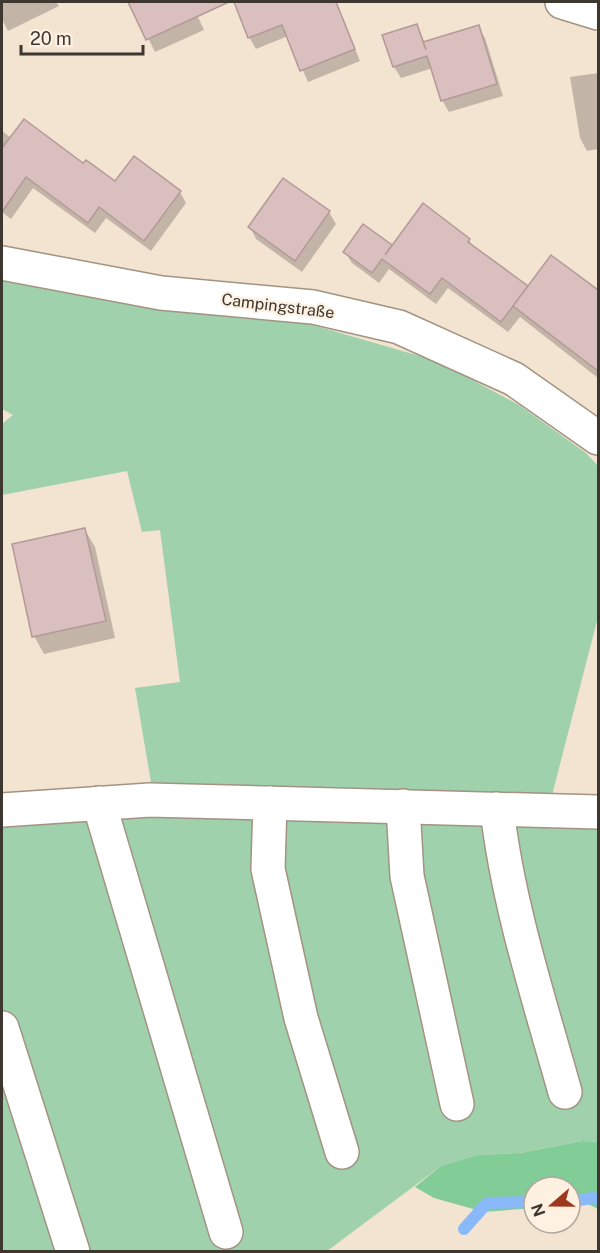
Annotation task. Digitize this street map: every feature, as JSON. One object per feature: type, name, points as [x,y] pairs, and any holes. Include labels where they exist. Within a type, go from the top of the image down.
[{"type":"street","points":[[562,2],[598,13]]},
{"type":"street","name":"Campingstraße","points":[[2,263],[161,293],[313,307],[399,327],[513,379],[598,438]]},
{"type":"street","points":[[2,810],[150,800],[598,812]]},
{"type":"street","points":[[99,803],[226,1232]]},
{"type":"street","points":[[270,803],[268,869],[301,1018],[342,1152]]},
{"type":"street","points":[[403,806],[407,876],[457,1104]]},
{"type":"street","points":[[497,809],[502,850],[526,954],[565,1092]]},
{"type":"street","points":[[2,1028],[73,1251]]},
{"type":"green space","points":[[2,281],[161,309],[309,324],[437,361],[519,405],[586,453],[598,466],[598,617],[551,799],[152,788],[135,688],[180,682],[160,530],[142,532],[127,471],[2,495],[2,424],[13,415],[2,409]]},
{"type":"green space","points":[[152,807],[598,823],[598,1142],[582,1141],[519,1153],[477,1155],[441,1166],[327,1251],[2,1252],[2,818]]},
{"type":"green space","points":[[582,1141],[598,1142],[598,1209],[588,1204],[582,1204],[582,1175],[522,1175],[522,1209],[484,1212],[434,1198],[415,1187],[441,1166],[477,1155],[520,1153]]},
{"type":"building","points":[[128,2],[229,2],[146,40]]},
{"type":"building","points":[[234,2],[336,2],[355,49],[300,71],[282,25],[248,38]]},
{"type":"building","points":[[417,24],[423,42],[479,25],[497,84],[441,101],[427,56],[393,67],[382,35]]},
{"type":"building","points":[[24,119],[83,163],[86,160],[115,181],[134,156],[181,191],[144,241],[99,207],[88,223],[26,177],[2,212],[2,148]]},
{"type":"building","points":[[283,178],[330,211],[295,261],[248,227]]},
{"type":"building","points":[[423,203],[470,239],[468,242],[528,286],[501,322],[442,278],[430,294],[382,259],[372,273],[343,252],[363,224],[392,245],[385,255]]},
{"type":"building","points":[[551,255],[598,290],[598,371],[513,306]]},
{"type":"building","points":[[85,528],[106,621],[32,637],[12,544]]},
{"type":"waterway","points":[[582,1200],[598,1199]]},
{"type":"waterway","points":[[464,1229],[487,1203],[522,1202]]}]
